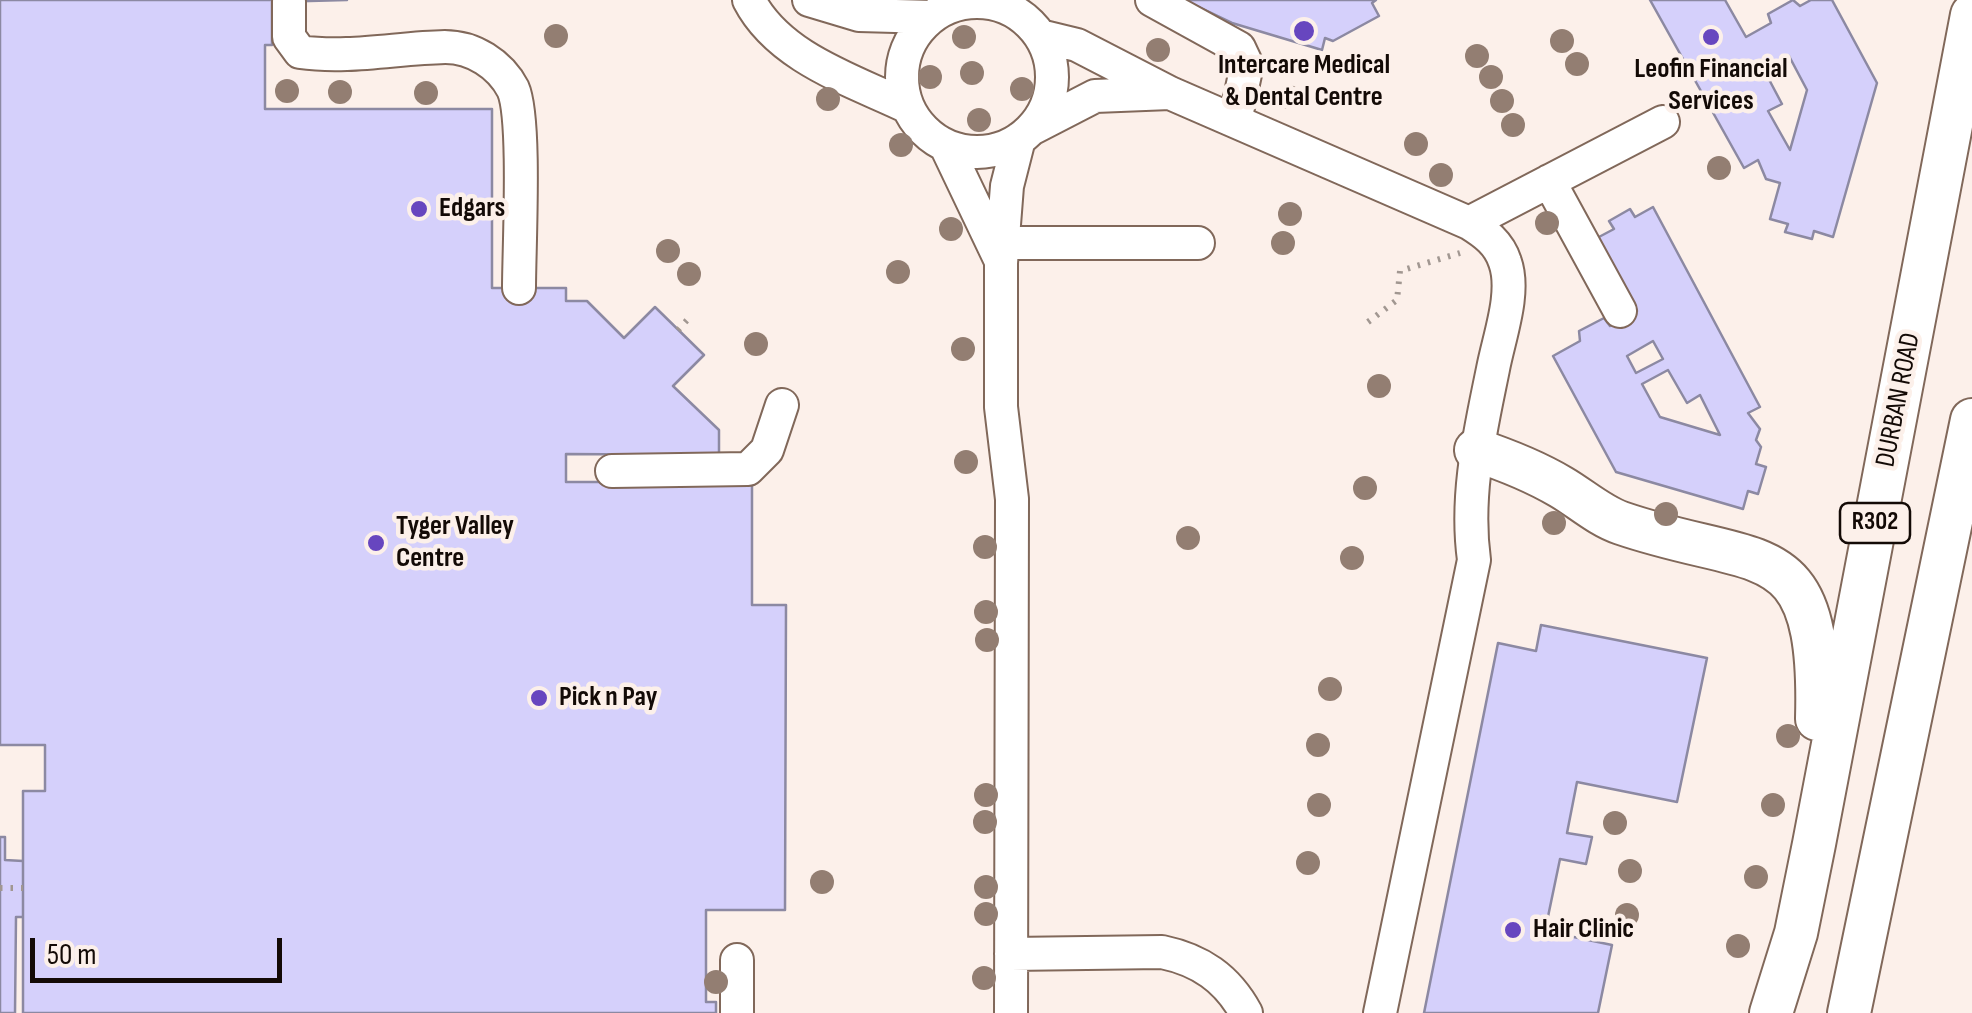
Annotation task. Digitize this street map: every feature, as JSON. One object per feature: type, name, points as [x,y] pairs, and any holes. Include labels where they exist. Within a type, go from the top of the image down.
[{"type":"main road","name":"DURBAN ROAD","points":[[1814,844],[1972,15]]},
{"type":"main road","name":"R302","points":[[1850,1013],[1972,420]]},
{"type":"main road","points":[[1476,450],[1520,466],[1618,522],[1751,556],[1790,582],[1809,612],[1817,647],[1814,844]]},
{"type":"main road","name":"R302","points":[[1771,1013],[1796,933],[1814,844]]},
{"type":"street","points":[[749,0],[768,29],[798,52],[908,108]]},
{"type":"street","points":[[809,0],[837,11],[966,2],[1000,5],[1170,93],[1470,223],[1498,246],[1508,278],[1476,450],[1468,519],[1474,560],[1380,1013]]},
{"type":"street","points":[[1152,0],[1239,48],[1247,65],[1236,121]]},
{"type":"street","points":[[289,2],[289,37],[300,52],[402,53],[449,47],[480,55],[505,77],[518,108],[519,288]]},
{"type":"street","points":[[923,8],[918,30],[903,61],[901,78],[908,108],[924,130],[946,146],[976,152],[1025,135],[1094,96],[1170,93]]},
{"type":"street","points":[[1010,1013],[1012,498],[1002,407],[1002,253],[1007,186],[1025,135],[1046,107],[1052,80],[1032,20]]},
{"type":"street","points":[[1470,223],[1663,122]]},
{"type":"street","points":[[946,146],[1002,253]]},
{"type":"street","points":[[1549,181],[1620,310]]},
{"type":"street","points":[[1002,253],[1198,243]]},
{"type":"street","points":[[612,470],[748,469],[767,450],[782,406]]},
{"type":"street","points":[[1011,954],[1162,952],[1184,957],[1224,982],[1246,1013]]},
{"type":"street","points":[[737,960],[737,1013]]},
{"type":"path","points":[[1368,322],[1397,300],[1400,271],[1460,253],[1470,223]]},
{"type":"path","points":[[678,330],[688,319]]},
{"type":"path","points":[[0,888],[23,888]]},
{"type":"building","name":"Tyger Valley Centre","points":[[0,0],[347,0],[272,2],[272,45],[265,45],[265,109],[492,109],[492,288],[566,288],[566,301],[587,301],[624,338],[655,307],[704,355],[673,386],[719,430],[719,455],[566,454],[566,482],[752,482],[752,605],[786,605],[785,910],[706,910],[706,1002],[716,1002],[716,1013],[23,1013],[23,791],[45,791],[45,745],[0,745]]},
{"type":"building","name":"Intercare Medical & Dental Centre","points":[[1184,0],[1376,0],[1372,3],[1379,16],[1333,41],[1325,38],[1322,50],[1232,23]]},
{"type":"building","points":[[1650,0],[1725,0],[1746,37],[1771,23],[1768,14],[1793,0],[1800,6],[1811,0],[1832,0],[1877,83],[1833,237],[1814,231],[1812,239],[1785,232],[1788,224],[1770,219],[1780,183],[1766,179],[1758,160],[1744,168]],"holes":[[[1789,56],[1807,90],[1790,150],[1768,111],[1782,104],[1764,70]]]},
{"type":"building","points":[[1653,207],[1760,407],[1748,413],[1760,429],[1756,440],[1761,447],[1756,464],[1766,467],[1758,494],[1748,491],[1743,509],[1616,472],[1553,356],[1580,341],[1579,331],[1604,318],[1610,326],[1637,311],[1597,238],[1614,229],[1609,221],[1630,209],[1635,217]],"holes":[[[1653,341],[1663,359],[1636,373],[1627,356]],[[1668,370],[1687,403],[1700,395],[1720,435],[1660,417],[1642,384]]]},
{"type":"building","points":[[1541,625],[1707,658],[1677,802],[1577,782],[1567,833],[1592,837],[1586,864],[1560,859],[1545,931],[1612,945],[1598,1013],[1424,1013],[1498,643],[1536,651]]},
{"type":"building","points":[[0,837],[5,837],[5,860],[23,861],[23,917],[16,917],[15,1013],[0,1013]]},
{"type":"place","name":"Intercare Medical & Dental Centre","points":[[1304,31]]},
{"type":"place","name":"Leofin Financial Services","points":[[1711,37]]},
{"type":"place","name":"Edgars","points":[[419,209]]},
{"type":"place","name":"Tyger Valley Centre","points":[[376,543]]},
{"type":"place","name":"Pick n Pay","points":[[539,698]]},
{"type":"place","name":"Hair Clinic","points":[[1513,930]]}]
